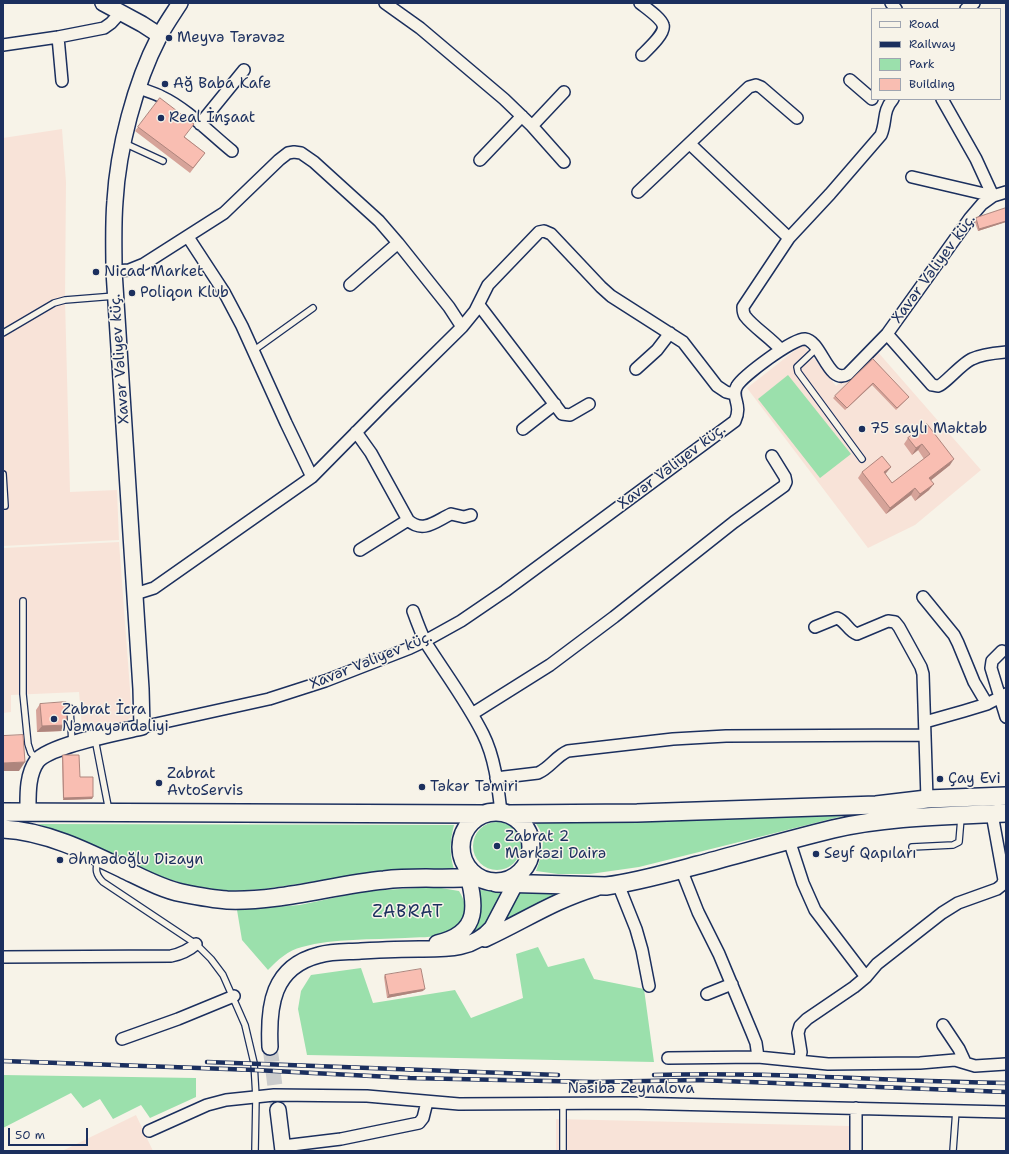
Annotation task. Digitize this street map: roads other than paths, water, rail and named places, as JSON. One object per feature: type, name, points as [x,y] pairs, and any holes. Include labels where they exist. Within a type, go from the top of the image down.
[{"type":"main road","points":[[3,812],[482,814],[491,812],[637,813],[876,805],[928,799],[1006,796]]},
{"type":"main road","points":[[505,813],[518,820],[525,827],[530,840],[531,854],[528,864],[518,878]]},
{"type":"main road","points":[[470,873],[461,854],[460,845],[462,835],[467,826],[482,814]]},
{"type":"main road","points":[[3,829],[27,832],[64,843],[175,891],[227,900],[279,896],[399,878],[470,873],[486,881],[496,883],[518,878],[612,885],[681,869],[789,840],[863,823],[929,817],[999,814]]},
{"type":"street","points":[[102,3],[122,12],[159,35]]},
{"type":"street","name":"Xavər Vəliyev küç.","points":[[142,727],[141,689],[114,271],[115,201],[123,143],[139,88],[159,35],[180,3]]},
{"type":"street","points":[[384,3],[432,37],[522,116],[564,162]]},
{"type":"street","points":[[640,3],[663,25],[661,35],[642,56]]},
{"type":"street","points":[[3,45],[58,37],[104,28],[122,12]]},
{"type":"street","points":[[58,37],[62,81]]},
{"type":"street","points":[[200,124],[244,70]]},
{"type":"street","points":[[850,80],[871,98]]},
{"type":"street","points":[[638,192],[749,87],[756,85],[761,87],[797,118]]},
{"type":"street","points":[[139,88],[162,97],[174,104],[232,151]]},
{"type":"street","points":[[532,126],[564,92]]},
{"type":"street","points":[[873,100],[885,110]]},
{"type":"street","points":[[781,350],[746,317],[743,311],[746,301],[789,238],[830,194],[881,135],[884,126],[885,110],[892,100]]},
{"type":"street","points":[[943,100],[976,159],[993,196]]},
{"type":"street","points":[[480,160],[522,116]]},
{"type":"street","points":[[690,144],[789,238]]},
{"type":"street","points":[[114,271],[129,270],[144,264],[188,237],[224,213],[278,160],[288,153],[301,153],[314,162],[379,221],[398,242],[449,307],[462,328]]},
{"type":"street","points":[[912,177],[993,196],[1006,192]]},
{"type":"street","name":"Xavər Vəliyev küç.","points":[[38,760],[49,752],[72,744],[269,699],[325,681],[426,641],[461,621],[505,591],[735,421],[738,415],[738,406],[734,394],[736,386],[743,378],[781,350],[805,339],[812,343],[833,372],[838,376],[843,377],[848,374],[887,334],[970,218],[982,204],[993,196]]},
{"type":"street","points":[[135,594],[154,588],[312,476],[462,328],[478,304],[488,285],[539,232],[544,231],[551,234],[611,296],[683,342],[717,386],[726,392],[734,394]]},
{"type":"street","points":[[188,237],[224,292],[312,476]]},
{"type":"street","points":[[350,285],[398,242]]},
{"type":"street","points":[[478,304],[562,414],[570,415],[589,404]]},
{"type":"street","points":[[636,369],[657,350],[670,333]]},
{"type":"street","points":[[887,334],[932,385],[938,386],[944,383],[958,368],[972,359],[1006,352]]},
{"type":"street","points":[[523,429],[555,404]]},
{"type":"street","points":[[356,432],[372,453],[408,520],[413,525],[422,527],[435,523],[451,514],[464,517],[472,515]]},
{"type":"street","points":[[472,714],[550,665],[614,617],[734,522],[784,486],[786,482],[772,456]]},
{"type":"street","points":[[360,550],[408,520]]},
{"type":"street","points":[[923,597],[954,636],[974,682],[987,704]]},
{"type":"street","points":[[413,611],[426,641],[484,735],[491,755],[505,813]]},
{"type":"street","points":[[815,627],[837,618],[842,620],[852,633],[857,634],[888,621],[895,622],[899,627],[921,667],[923,674],[928,799]]},
{"type":"street","points":[[1002,651],[992,661],[991,668],[1003,695],[1006,717]]},
{"type":"street","points":[[925,722],[987,704],[1003,695]]},
{"type":"street","points":[[496,778],[538,773],[544,770],[561,754],[568,751],[673,739],[753,735],[925,735]]},
{"type":"street","points":[[28,812],[29,785],[32,771],[38,760]]},
{"type":"street","points":[[799,1061],[801,1052],[798,1033],[800,1026],[807,1019],[854,987],[866,977],[877,964],[942,912],[958,903],[997,889],[1002,885],[1004,880],[999,814]]},
{"type":"street","points":[[789,840],[803,884],[815,910],[866,977]]},
{"type":"street","points":[[681,869],[698,912],[732,984],[756,1043],[758,1057]]},
{"type":"street","points":[[411,949],[454,937],[462,933],[469,925],[472,919],[473,906],[470,873]]},
{"type":"street","points":[[475,942],[492,928],[518,878]]},
{"type":"street","points":[[270,1047],[269,1025],[271,1006],[275,990],[284,976],[292,968],[303,961],[318,955],[333,952],[441,949],[475,942],[494,935],[558,901],[576,894],[612,885],[636,928],[649,986]]},
{"type":"street","points":[[3,957],[171,956],[180,954],[196,944]]},
{"type":"street","points":[[707,994],[732,984]]},
{"type":"street","points":[[122,1039],[178,1019],[234,996]]},
{"type":"street","points":[[943,1025],[959,1049],[965,1062]]},
{"type":"street","points":[[668,1058],[758,1057],[828,1064],[920,1063],[955,1060],[975,1066],[1006,1064]]},
{"type":"street","name":"Nəsibə Zeynalova","points":[[149,1131],[207,1105],[226,1100],[274,1095],[367,1096],[428,1102],[485,1105],[628,1103],[1006,1112]]},
{"type":"street","points":[[278,1110],[283,1149],[419,1123],[423,1118],[428,1102]]},
{"type":"street","points":[[856,1108],[856,1151]]},
{"type":"lane","points":[[123,143],[163,162]]},
{"type":"lane","points":[[3,333],[54,303],[65,300],[116,296]]},
{"type":"lane","points":[[253,351],[312,308]]},
{"type":"lane","points":[[816,349],[797,367],[798,372],[862,459]]},
{"type":"lane","points":[[3,474],[5,506]]},
{"type":"lane","points":[[24,601],[23,694],[28,744],[31,753],[38,760]]},
{"type":"lane","points":[[70,708],[72,744]]},
{"type":"lane","points":[[95,739],[109,812]]},
{"type":"lane","points":[[912,847],[957,844],[959,842],[961,816]]},
{"type":"lane","points":[[98,857],[95,868],[97,876],[103,882],[196,944],[211,958],[223,975],[234,996],[245,1025],[254,1064],[256,1097],[255,1151]]},
{"type":"lane","points":[[563,1104],[563,1151]]},
{"type":"lane","points":[[953,1151],[956,1110]]},
{"type":"tunnel","points":[[270,1047],[278,1110]]},
{"type":"railway","points":[[3,1061],[255,1070],[410,1078],[594,1082],[698,1080],[1006,1092]]},
{"type":"railway","points":[[207,1062],[558,1075]]},
{"type":"railway","points":[[654,1075],[742,1074],[1006,1083]]},
{"type":"place","name":"Meyvə Tərəvəz","points":[[169,38]]},
{"type":"place","name":"Ağ Baba Kafe","points":[[165,84]]},
{"type":"place","name":"Real İnşaat","points":[[161,118]]},
{"type":"place","name":"Nicad Market","points":[[96,272]]},
{"type":"place","name":"Poliqon Klub","points":[[132,293]]},
{"type":"place","name":"75 saylı Məktəb","points":[[862,429]]},
{"type":"place","name":"Zabrat İcra Nəmayəndəliyi","points":[[54,719]]},
{"type":"place","name":"Çay Evi","points":[[940,779]]},
{"type":"place","name":"Zabrat AvtoServis","points":[[159,783]]},
{"type":"place","name":"Təkər Təmiri","points":[[422,787]]},
{"type":"place","name":"Zabrat 2 Mərkəzi Dairə","points":[[497,846]]},
{"type":"place","name":"Seyf Qapıları","points":[[816,854]]},
{"type":"place","name":"Əhmədoğlu Dizayn","points":[[60,860]]},
{"type":"district","name":"ZABRAT","points":[[408,913]]}]
